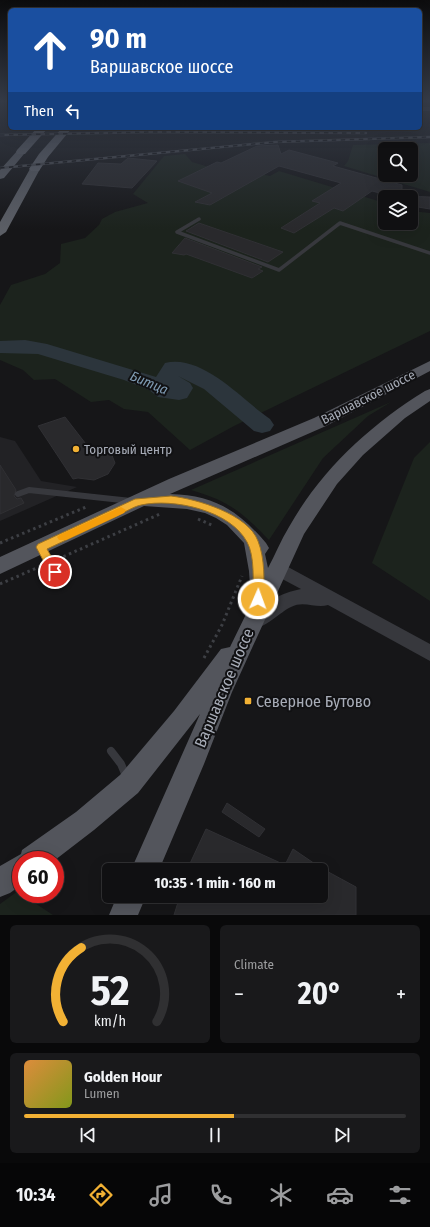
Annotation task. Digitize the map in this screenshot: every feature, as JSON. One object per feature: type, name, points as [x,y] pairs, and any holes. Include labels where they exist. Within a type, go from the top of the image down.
[{"type":"highway","points":[[0,176],[28,144]]},
{"type":"highway","points":[[0,232],[35,169],[43,156],[54,144]]},
{"type":"main road","name":"Варшавское шоссе","points":[[0,566],[45,555],[139,502],[320,422],[430,365]]},
{"type":"main road","name":"Варшавское шоссе","points":[[148,863],[192,764],[221,690],[277,568],[305,516],[343,466],[404,410],[430,394]]},
{"type":"main road","points":[[139,502],[171,499],[205,506],[233,520],[244,530],[277,568]]},
{"type":"main road","points":[[44,851],[85,821],[129,784],[182,719],[251,625],[258,599],[259,586],[258,567],[253,541]]},
{"type":"main road","points":[[0,883],[12,874]]},
{"type":"main road","points":[[123,915],[130,903]]},
{"type":"main road","points":[[128,915],[132,903]]},
{"type":"street","points":[[277,568],[430,653]]},
{"type":"street","points":[[251,625],[279,604],[302,595],[314,596],[351,610]]},
{"type":"lane","points":[[198,219],[177,232],[279,270],[340,223],[430,253]]},
{"type":"lane","points":[[18,494],[29,490],[139,502]]},
{"type":"lane","points":[[45,555],[55,572]]},
{"type":"lane","points":[[111,751],[121,764],[129,784]]},
{"type":"path","points":[[0,543],[106,498]]},
{"type":"path","points":[[56,560],[163,513]]},
{"type":"path","points":[[196,519],[219,528]]},
{"type":"path","points":[[0,584],[45,555]]},
{"type":"path","points":[[200,665],[222,625],[239,586],[243,571]]},
{"type":"shaded area","points":[[378,144],[378,176],[344,166],[348,161],[353,145]]},
{"type":"shaded area","points":[[418,144],[430,144],[430,192],[397,182],[418,182]]},
{"type":"shaded area","points":[[185,154],[192,162],[226,172],[234,168],[270,176],[279,171],[378,201],[378,230],[418,230],[418,212],[430,213],[430,331],[234,426],[190,450],[148,412],[124,409],[109,400],[91,402],[55,379],[34,380],[23,370],[0,360],[0,305],[11,285],[45,274],[60,263],[61,244],[85,238],[99,225],[102,219],[115,212],[148,203],[133,194],[164,156]]},
{"type":"shaded area","points":[[391,402],[368,416],[323,458],[269,540],[251,522],[225,503],[191,490]]},
{"type":"shaded area","points":[[0,437],[15,441],[41,481],[77,487],[0,521]]},
{"type":"shaded area","points":[[430,442],[430,601],[372,563],[414,458]]},
{"type":"shaded area","points":[[12,895],[12,903],[35,903],[53,915],[0,915],[0,904]]},
{"type":"building","points":[[278,145],[281,154],[289,150],[338,163],[333,166],[378,178],[378,182],[391,182],[402,185],[402,190],[378,190],[378,193],[372,191],[343,211],[334,208],[294,233],[281,228],[320,203],[312,201],[341,183],[279,166],[210,205],[195,202],[212,193],[178,181],[217,162],[221,163],[257,146]]},
{"type":"building","points":[[128,158],[157,161],[132,188],[82,184],[98,163],[121,164]]},
{"type":"building","points":[[418,197],[430,197],[430,209],[418,207]]},
{"type":"building","points":[[199,223],[283,252],[268,262],[186,231]]},
{"type":"building","points":[[185,238],[262,267],[258,269],[263,271],[252,278],[186,254],[172,253]]},
{"type":"building","name":"Торговый центр","points":[[65,417],[89,448],[101,449],[111,453],[115,463],[108,474],[94,480],[78,478],[73,479],[38,426]]},
{"type":"building","points":[[0,465],[16,490],[14,496],[17,499],[21,498],[24,503],[0,514]]},
{"type":"building","points":[[227,803],[265,829],[259,837],[222,812]]},
{"type":"building","points":[[206,829],[281,863],[190,863]]},
{"type":"building","points":[[293,849],[314,863],[286,863]]},
{"type":"building","points":[[328,872],[356,887],[356,915],[174,915],[178,903],[328,903]]},
{"type":"waterway","name":"Битца","points":[[2,347],[25,346],[40,348],[132,375],[157,385],[166,392],[179,393],[182,388],[168,381],[167,375],[173,368],[180,369],[212,384],[244,412],[262,425]]},
{"type":"railway","points":[[0,168],[257,144]]},
{"type":"slow traffic","points":[[63,537],[121,510]]},
{"type":"place","name":"Торговый центр","points":[[76,449]]},
{"type":"place","name":"Северное Бутово","points":[[248,701]]},
{"type":"route","points":[[55,572],[41,547],[139,502],[171,499],[196,503],[220,512],[233,520],[244,530],[253,541],[258,567],[258,599]]}]
